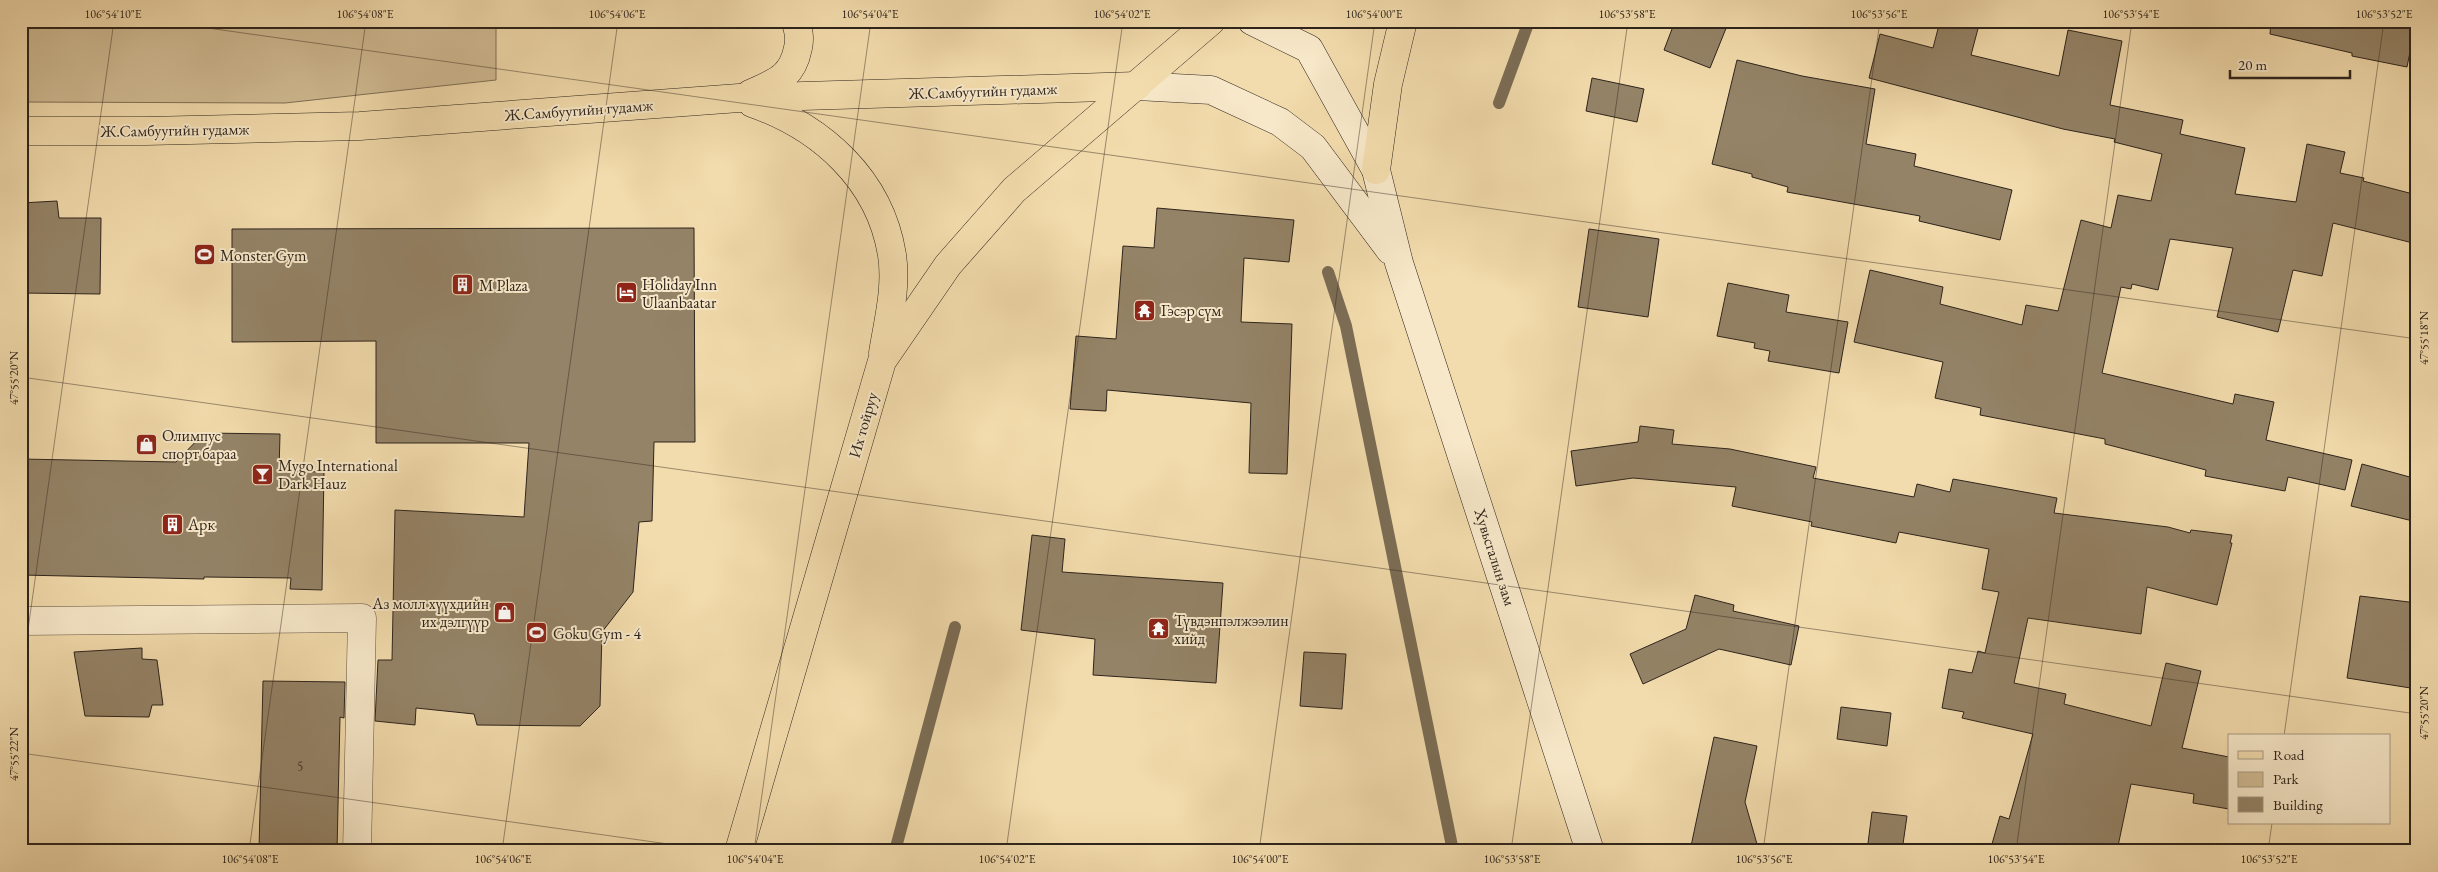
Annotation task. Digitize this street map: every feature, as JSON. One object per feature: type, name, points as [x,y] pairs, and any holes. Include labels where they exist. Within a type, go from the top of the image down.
[{"type":"main road","points":[[739,98],[781,78],[795,65],[799,44],[798,27],[795,21]]},
{"type":"main road","name":"Их тойруу","points":[[739,851],[882,361],[948,265],[1014,190],[1211,21]]},
{"type":"main road","points":[[1252,21],[1309,49],[1376,170],[1399,263]]},
{"type":"main road","points":[[1376,170],[1388,84],[1403,21]]},
{"type":"main road","points":[[1137,86],[1211,90],[1280,122],[1314,147],[1399,263]]},
{"type":"main road","name":"Ж.Самбуугийн гудамж","points":[[21,131],[146,131],[360,126],[739,98],[1137,86]]},
{"type":"main road","points":[[739,98],[779,112],[822,138],[846,159],[866,188],[882,218],[892,255],[893,295],[882,361]]},
{"type":"main road","name":"Хувьсгалын зам","points":[[1399,263],[1590,851]]},
{"type":"main road","points":[[21,621],[362,618],[357,851]]},
{"type":"green space","points":[[21,21],[496,21],[496,80],[285,103],[21,102]]},
{"type":"building","points":[[1675,21],[1729,21],[1710,68],[1664,50]]},
{"type":"building","points":[[1940,21],[1980,21],[1971,55],[2059,76],[2068,30],[2122,41],[2110,105],[2183,120],[2180,134],[2245,148],[2235,194],[2296,202],[2307,144],[2345,152],[2340,173],[2364,178],[2363,181],[2417,195],[2417,244],[2333,223],[2322,276],[2293,270],[2278,332],[2217,317],[2233,248],[2170,239],[2158,290],[2132,284],[2131,289],[2121,287],[2102,373],[2233,404],[2235,394],[2274,402],[2266,440],[2352,460],[2345,490],[2288,477],[2285,491],[2205,476],[2206,470],[2105,444],[2105,439],[1980,415],[1981,408],[1935,398],[1943,362],[1854,342],[1870,270],[1943,287],[1940,304],[2022,325],[2026,305],[2058,311],[2081,220],[2111,228],[2118,195],[2151,201],[2162,154],[2114,142],[2115,139],[2063,129],[1869,78],[1880,34],[1933,48]]},
{"type":"building","points":[[2271,21],[2389,21],[2415,27],[2407,67],[2352,56],[2352,53],[2270,34]]},
{"type":"building","points":[[1737,60],[1802,76],[1875,89],[1866,144],[1916,154],[1914,166],[2012,190],[2000,240],[1919,221],[1920,216],[1787,192],[1788,187],[1752,177],[1752,174],[1712,164]]},
{"type":"building","points":[[1592,78],[1644,89],[1637,122],[1586,111]]},
{"type":"building","points":[[57,201],[59,218],[101,218],[100,294],[21,293],[21,203]]},
{"type":"building","points":[[1157,208],[1294,220],[1289,262],[1244,258],[1241,322],[1292,324],[1287,474],[1249,473],[1251,403],[1107,390],[1106,411],[1070,409],[1076,336],[1116,339],[1123,246],[1154,248]]},
{"type":"building","points":[[694,228],[695,442],[654,442],[652,521],[639,522],[633,592],[602,632],[600,706],[580,726],[477,725],[474,714],[416,708],[415,725],[375,721],[378,660],[392,660],[395,510],[524,517],[529,443],[376,443],[376,341],[232,342],[232,229]]},
{"type":"building","points":[[1589,229],[1659,239],[1648,317],[1578,307]]},
{"type":"building","points":[[1728,283],[1789,295],[1786,312],[1848,322],[1839,373],[1768,361],[1770,351],[1754,348],[1755,343],[1717,336]]},
{"type":"building","points":[[1640,426],[1674,430],[1672,444],[1730,449],[1816,467],[1813,478],[1914,497],[1917,484],[1950,492],[1953,479],[2057,498],[2054,513],[2168,527],[2190,533],[2191,530],[2232,535],[2230,543],[2232,543],[2217,605],[2147,587],[2141,634],[2028,618],[2014,683],[2066,694],[2064,704],[2151,726],[2166,663],[2201,671],[2182,748],[2228,757],[2228,809],[2193,803],[2194,794],[2131,784],[2117,851],[1990,851],[2000,816],[2009,819],[2033,734],[1962,718],[1964,712],[1942,708],[1949,669],[1972,673],[1978,651],[1985,653],[1999,592],[1982,589],[1989,549],[1899,532],[1896,543],[1811,526],[1812,522],[1732,506],[1736,487],[1633,478],[1576,486],[1571,451],[1638,442]]},
{"type":"building","name":"Арк","points":[[204,433],[280,434],[279,471],[324,472],[322,590],[290,589],[291,578],[204,577],[204,579],[21,575],[21,459],[176,462]]},
{"type":"building","points":[[2362,464],[2417,479],[2417,522],[2351,506]]},
{"type":"building","name":"Түвдэнпэлжээлин хийд","points":[[1032,535],[1065,539],[1062,572],[1223,583],[1216,683],[1093,675],[1095,639],[1021,630]]},
{"type":"building","points":[[1695,595],[1734,605],[1733,611],[1799,626],[1791,665],[1719,649],[1643,684],[1630,654],[1686,629]]},
{"type":"building","points":[[2360,596],[2417,603],[2417,689],[2347,678]]},
{"type":"building","points":[[142,648],[142,659],[157,660],[163,705],[152,705],[149,717],[85,716],[74,652]]},
{"type":"building","points":[[1304,652],[1346,654],[1342,709],[1300,706]]},
{"type":"building","points":[[263,681],[345,682],[344,718],[340,717],[337,851],[259,851]]},
{"type":"building","points":[[1841,707],[1891,713],[1887,746],[1837,739]]},
{"type":"building","points":[[1714,737],[1757,746],[1745,802],[1759,851],[1690,851]]},
{"type":"building","points":[[1872,812],[1907,816],[1902,851],[1867,851]]},
{"type":"waterway","points":[[1499,103],[1529,21]]},
{"type":"waterway","points":[[1328,272],[1346,326],[1453,851]]},
{"type":"waterway","points":[[895,851],[955,627]]},
{"type":"place","name":"Monster Gym","points":[[204,255]]},
{"type":"place","name":"M Plaza","points":[[463,285]]},
{"type":"place","name":"Holiday Inn Ulaanbaatar","points":[[626,293]]},
{"type":"place","name":"Гэсэр сүм","points":[[1145,310]]},
{"type":"place","name":"Олимпус спорт бараа","points":[[146,444]]},
{"type":"place","name":"Mygo International Dark Hauz","points":[[262,474]]},
{"type":"place","name":"Арк","points":[[172,524]]},
{"type":"place","name":"Аз молл хүүхдийн их дэлгүүр","points":[[505,612]]},
{"type":"place","name":"Түвдэнпэлжээлин хийд","points":[[1158,629]]},
{"type":"place","name":"Goku Gym - 4","points":[[537,633]]}]
